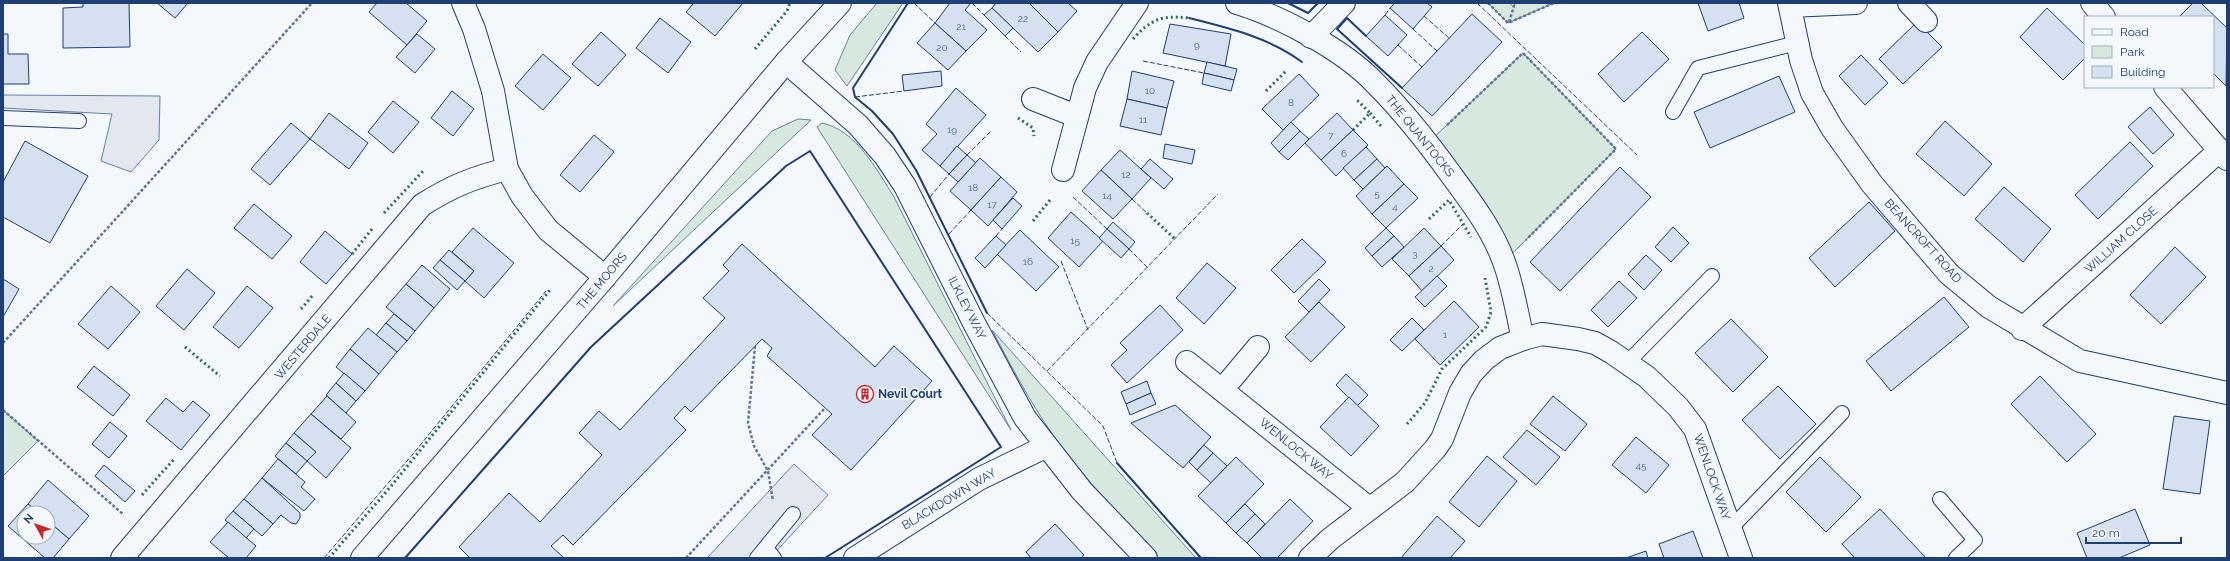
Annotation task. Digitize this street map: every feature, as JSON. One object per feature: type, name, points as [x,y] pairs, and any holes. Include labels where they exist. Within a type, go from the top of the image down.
[{"type":"street","points":[[463,3],[474,28],[493,91],[507,169],[522,196],[548,230],[606,277]]},
{"type":"street","name":"THE MOORS","points":[[362,558],[606,277],[786,62],[840,3]]},
{"type":"street","points":[[1063,170],[1076,116],[1085,88],[1097,62],[1137,3]]},
{"type":"street","name":"THE QUANTOCKS","points":[[1237,3],[1277,18],[1344,58],[1374,82],[1428,143],[1486,227],[1504,262],[1523,339]]},
{"type":"street","points":[[1311,37],[1344,3]]},
{"type":"street","points":[[1790,5],[1856,3]]},
{"type":"street","points":[[1909,3],[1926,21]]},
{"type":"street","points":[[2092,3],[2103,16]]},
{"type":"street","name":"BEANCROFT ROAD","points":[[1790,5],[1797,43],[1812,93],[1832,128],[1872,184],[1949,274],[1989,308],[2022,329],[2080,361],[2227,393]]},
{"type":"street","name":"ILKLEY WAY","points":[[786,62],[858,125],[885,156],[905,186],[1007,386],[1025,418],[1045,446],[1082,491],[1146,558]]},
{"type":"street","name":"WILLIAM CLOSE","points":[[2022,329],[2223,155],[2166,88]]},
{"type":"street","points":[[1033,99],[1076,116]]},
{"type":"street","name":"WESTERDALE","points":[[122,558],[145,533],[422,206],[447,190],[473,178],[507,169]]},
{"type":"street","name":"WENLOCK WAY","points":[[1310,558],[1330,539],[1405,482],[1435,449],[1442,439],[1460,393],[1471,374],[1484,360],[1500,348],[1523,339],[1542,334],[1595,343],[1628,362],[1678,407],[1695,429],[1741,558]]},
{"type":"street","points":[[1222,390],[1258,347]]},
{"type":"street","name":"WENLOCK WAY","points":[[1187,362],[1369,508]]},
{"type":"street","name":"BLACKDOWN WAY","points":[[856,558],[979,479],[1045,446]]},
{"type":"lane","points":[[1673,112],[1698,68],[1797,43]]},
{"type":"lane","points":[[3,118],[80,121]]},
{"type":"lane","points":[[1628,362],[1712,276]]},
{"type":"lane","points":[[1730,529],[1842,413]]},
{"type":"lane","points":[[1940,499],[1975,540],[1956,558]]},
{"type":"lane","points":[[768,550],[793,514]]},
{"type":"path","points":[[3,343],[312,3]]},
{"type":"path","points":[[1488,3],[1508,23]]},
{"type":"path","points":[[1508,23],[1515,3]]},
{"type":"path","points":[[1508,23],[1554,3]]},
{"type":"path","points":[[1428,143],[1523,53],[1616,149],[1504,262]]},
{"type":"path","points":[[755,346],[748,423],[754,446],[768,471],[773,495],[768,550]]},
{"type":"path","points":[[686,558],[826,408]]},
{"type":"path","points":[[3,410],[145,533]]},
{"type":"green space","points":[[877,3],[903,3],[847,86],[835,70],[850,35]]},
{"type":"green space","points":[[1488,3],[1509,3],[1514,7],[1515,3],[1554,3],[1508,23]]},
{"type":"green space","points":[[1523,53],[1616,149],[1504,262],[1428,143]]},
{"type":"green space","points":[[798,119],[811,120],[613,306],[772,131]]},
{"type":"green space","points":[[822,123],[834,127],[855,142],[873,164],[894,197],[1011,430],[817,127]]},
{"type":"green space","points":[[992,330],[1196,558],[1158,558],[1104,498],[1065,451],[1036,410]]},
{"type":"green space","points":[[3,410],[38,441],[3,476]]},
{"type":"shaded area","points":[[3,95],[160,96],[159,140],[131,172],[101,161],[112,114],[3,108]]},
{"type":"shaded area","points":[[794,464],[828,495],[770,558],[707,558]]},
{"type":"building","points":[[83,3],[129,3],[130,47],[63,48],[63,8],[83,7]]},
{"type":"building","points":[[157,3],[188,3],[175,18]]},
{"type":"building","points":[[377,3],[406,3],[427,21],[407,45],[369,12]]},
{"type":"building","points":[[694,3],[743,3],[715,36],[686,12]]},
{"type":"building","points":[[950,3],[971,3],[965,10],[987,30],[966,51],[935,23]]},
{"type":"building","points":[[996,3],[1029,3],[1058,32],[1038,52],[992,8]]},
{"type":"building","points":[[1029,3],[1068,3],[1077,11],[1058,32]]},
{"type":"building","points":[[1395,3],[1427,3],[1432,7],[1413,29],[1390,8]]},
{"type":"building","points":[[1698,3],[1739,3],[1744,18],[1708,31]]},
{"type":"building","points":[[2193,3],[2201,3],[2227,28],[2226,86],[2214,74],[2214,16],[2180,16]]},
{"type":"building","points":[[992,8],[1013,28],[1005,36],[984,15]]},
{"type":"building","points":[[2047,8],[2084,44],[2084,59],[2063,80],[2020,37]]},
{"type":"building","points":[[1472,14],[1502,42],[1432,116],[1402,88]]},
{"type":"building","points":[[1385,15],[1407,35],[1388,56],[1366,36]]},
{"type":"building","points":[[660,18],[691,42],[668,73],[636,48]]},
{"type":"building","points":[[1917,22],[1942,47],[1903,84],[1879,59]]},
{"type":"building","points":[[935,23],[966,51],[948,70],[917,43]]},
{"type":"building","points":[[1170,24],[1231,34],[1225,66],[1163,53]]},
{"type":"building","points":[[601,32],[626,55],[598,86],[572,64]]},
{"type":"building","points":[[1642,32],[1669,59],[1624,102],[1598,74]]},
{"type":"building","points":[[3,34],[8,34],[8,54],[28,54],[29,84],[3,84]]},
{"type":"building","points":[[417,34],[435,49],[415,73],[396,57]]},
{"type":"building","points":[[543,54],[571,78],[543,110],[515,86]]},
{"type":"building","points":[[1861,55],[1888,83],[1865,105],[1839,76]]},
{"type":"building","points":[[1207,62],[1237,69],[1234,80],[1204,73]]},
{"type":"building","points":[[941,71],[942,86],[904,91],[902,75]]},
{"type":"building","points":[[1132,71],[1174,81],[1167,108],[1127,99]]},
{"type":"building","points":[[1204,73],[1234,80],[1231,91],[1202,84]]},
{"type":"building","points":[[1299,74],[1319,95],[1283,130],[1262,109]]},
{"type":"building","points":[[1779,76],[1795,112],[1710,148],[1694,112]]},
{"type":"building","points":[[956,88],[986,115],[940,166],[922,150],[937,134],[926,124]]},
{"type":"building","points":[[452,91],[474,109],[453,136],[431,118]]},
{"type":"building","points":[[1127,99],[1167,108],[1161,135],[1120,126]]},
{"type":"building","points":[[393,101],[419,122],[393,153],[368,132]]},
{"type":"building","points":[[2150,107],[2174,135],[2153,154],[2128,127]]},
{"type":"building","points":[[329,113],[368,143],[349,169],[310,139]]},
{"type":"building","points":[[1337,113],[1353,130],[1321,160],[1305,143]]},
{"type":"building","points":[[1945,121],[1992,164],[1964,196],[1916,154]]},
{"type":"building","points":[[1291,122],[1300,131],[1279,152],[1271,143]]},
{"type":"building","points":[[291,123],[310,139],[270,185],[251,169]]},
{"type":"building","points":[[1353,130],[1368,145],[1336,176],[1321,160]]},
{"type":"building","points":[[1300,131],[1309,139],[1288,160],[1279,152]]},
{"type":"building","points":[[594,135],[614,152],[580,192],[560,175]]},
{"type":"building","points":[[25,141],[88,176],[50,243],[3,217],[3,182]]},
{"type":"building","points":[[2130,142],[2153,166],[2098,219],[2075,195]]},
{"type":"building","points":[[1165,144],[1195,150],[1192,164],[1163,158]]},
{"type":"building","points":[[957,146],[967,155],[949,174],[940,166]]},
{"type":"building","points":[[1366,147],[1377,159],[1354,180],[1343,168]]},
{"type":"building","points":[[1120,150],[1151,178],[1132,199],[1101,170]]},
{"type":"building","points":[[967,155],[976,163],[958,182],[949,174]]},
{"type":"building","points":[[980,158],[1001,177],[971,210],[950,191]]},
{"type":"building","points":[[1150,159],[1173,179],[1164,189],[1141,169]]},
{"type":"building","points":[[1377,159],[1385,168],[1363,189],[1354,180]]},
{"type":"building","points":[[1387,166],[1404,184],[1372,214],[1356,196]]},
{"type":"building","points":[[1620,167],[1651,197],[1560,291],[1530,262]]},
{"type":"building","points":[[1101,170],[1132,199],[1113,219],[1082,191]]},
{"type":"building","points":[[1001,177],[1017,192],[988,226],[971,210]]},
{"type":"building","points":[[1404,184],[1418,198],[1386,228],[1372,214]]},
{"type":"building","points":[[2004,187],[2051,229],[2023,262],[1975,219]]},
{"type":"building","points":[[1013,198],[1022,206],[1002,229],[993,220]]},
{"type":"building","points":[[1869,202],[1895,231],[1835,287],[1809,258]]},
{"type":"building","points":[[254,204],[292,236],[272,259],[234,228]]},
{"type":"building","points":[[1071,212],[1103,241],[1079,267],[1048,238]]},
{"type":"building","points":[[1113,222],[1135,242],[1129,249],[1107,229]]},
{"type":"building","points":[[1673,227],[1689,243],[1671,262],[1655,247]]},
{"type":"building","points":[[473,228],[514,263],[484,298],[465,281],[474,271],[452,252]]},
{"type":"building","points":[[1386,228],[1394,236],[1372,256],[1365,248]]},
{"type":"building","points":[[1424,228],[1441,246],[1409,276],[1392,259]]},
{"type":"building","points":[[1107,229],[1129,249],[1121,258],[1099,238]]},
{"type":"building","points":[[1020,230],[1059,267],[1036,291],[997,254]]},
{"type":"building","points":[[325,231],[352,254],[326,284],[300,262]]},
{"type":"building","points":[[996,236],[1006,245],[985,268],[975,258]]},
{"type":"building","points":[[1394,236],[1404,247],[1382,267],[1372,256]]},
{"type":"building","points":[[1302,239],[1326,262],[1294,293],[1271,270]]},
{"type":"building","name":"Nevil Court","points":[[742,244],[875,367],[894,346],[932,381],[851,470],[812,435],[832,414],[767,356],[772,348],[762,339],[691,412],[685,406],[674,418],[686,430],[573,545],[563,535],[551,546],[564,558],[470,558],[459,547],[509,493],[540,522],[602,455],[579,433],[599,411],[620,430],[725,318],[703,298],[729,271],[723,265]]},
{"type":"building","points":[[1441,246],[1454,260],[1422,291],[1409,276]]},
{"type":"building","points":[[2175,247],[2206,277],[2161,324],[2130,295]]},
{"type":"building","points":[[449,250],[474,271],[465,281],[440,260]]},
{"type":"building","points":[[1646,255],[1662,270],[1644,290],[1628,274]]},
{"type":"building","points":[[440,260],[465,281],[457,290],[433,268]]},
{"type":"building","points":[[1207,263],[1236,288],[1204,324],[1176,298]]},
{"type":"building","points":[[422,265],[450,289],[434,308],[406,284]]},
{"type":"building","points":[[187,269],[215,293],[184,330],[156,306]]},
{"type":"building","points":[[1437,276],[1447,286],[1425,307],[1415,297]]},
{"type":"building","points":[[3,279],[19,289],[3,317]]},
{"type":"building","points":[[1319,279],[1330,290],[1309,312],[1298,301]]},
{"type":"building","points":[[1619,281],[1637,298],[1608,327],[1591,310]]},
{"type":"building","points":[[406,284],[434,308],[415,331],[386,307]]},
{"type":"building","points":[[111,286],[140,312],[108,349],[78,324]]},
{"type":"building","points":[[247,286],[273,308],[239,348],[213,327]]},
{"type":"building","points":[[1944,297],[1969,327],[1891,391],[1866,361]]},
{"type":"building","points":[[1454,301],[1479,327],[1440,365],[1415,339]]},
{"type":"building","points":[[1319,302],[1345,327],[1311,362],[1285,337]]},
{"type":"building","points":[[1160,305],[1183,330],[1127,383],[1111,365],[1127,350],[1120,343]]},
{"type":"building","points":[[394,314],[415,331],[407,341],[386,323]]},
{"type":"building","points":[[1412,318],[1424,330],[1402,351],[1390,340]]},
{"type":"building","points":[[1731,319],[1768,357],[1733,392],[1695,353]]},
{"type":"building","points":[[386,323],[407,341],[397,352],[376,335]]},
{"type":"building","points":[[368,328],[397,352],[379,374],[350,349]]},
{"type":"building","points":[[350,349],[379,374],[365,391],[336,367]]},
{"type":"building","points":[[94,366],[130,395],[113,416],[77,387]]},
{"type":"building","points":[[344,373],[365,391],[356,401],[336,383]]},
{"type":"building","points":[[1346,374],[1368,395],[1357,406],[1336,385]]},
{"type":"building","points":[[2040,376],[2096,434],[2067,462],[2011,404]]},
{"type":"building","points":[[1147,381],[1151,393],[1126,404],[1121,392]]},
{"type":"building","points":[[336,383],[356,401],[346,413],[326,395]]},
{"type":"building","points":[[1778,386],[1816,424],[1780,459],[1742,420]]},
{"type":"building","points":[[1151,393],[1156,404],[1130,415],[1126,404]]},
{"type":"building","points":[[327,396],[356,422],[341,439],[311,414]]},
{"type":"building","points":[[1553,396],[1587,424],[1565,451],[1530,424]]},
{"type":"building","points":[[1349,397],[1379,426],[1351,456],[1320,427]]},
{"type":"building","points":[[166,398],[183,412],[193,401],[210,415],[181,450],[146,421]]},
{"type":"building","points":[[1175,405],[1211,437],[1183,468],[1131,423]]},
{"type":"building","points":[[311,414],[351,448],[326,478],[307,461],[316,452],[294,433]]},
{"type":"building","points":[[2174,416],[2210,421],[2200,494],[2163,489]]},
{"type":"building","points":[[110,422],[127,436],[109,458],[92,444]]},
{"type":"building","points":[[1527,430],[1560,457],[1536,485],[1503,457]]},
{"type":"building","points":[[294,433],[316,452],[307,461],[286,443]]},
{"type":"building","points":[[1636,437],[1669,465],[1646,493],[1612,465]]},
{"type":"building","points":[[286,443],[307,461],[296,474],[275,456]]},
{"type":"building","points":[[1204,445],[1213,453],[1197,470],[1189,462]]},
{"type":"building","points":[[1213,453],[1227,466],[1211,483],[1197,470]]},
{"type":"building","points":[[1487,456],[1517,481],[1479,527],[1449,502]]},
{"type":"building","points":[[1236,457],[1264,484],[1226,523],[1198,496]]},
{"type":"building","points":[[1820,457],[1861,497],[1826,532],[1786,492]]},
{"type":"building","points":[[278,459],[305,482],[301,487],[315,499],[304,511],[262,478]]},
{"type":"building","points":[[104,465],[135,491],[125,502],[95,476]]},
{"type":"building","points":[[262,478],[300,513],[300,518],[296,524],[291,523],[281,515],[273,524],[244,499]]},
{"type":"building","points":[[48,480],[89,516],[69,539],[56,528],[56,505],[28,504]]},
{"type":"building","points":[[244,499],[273,524],[262,536],[233,511]]},
{"type":"building","points":[[1290,499],[1313,521],[1277,558],[1262,558],[1247,543]]},
{"type":"building","points":[[1245,504],[1255,514],[1236,533],[1226,523]]},
{"type":"building","points":[[1880,509],[1926,558],[1855,558],[1842,544]]},
{"type":"building","points":[[2135,509],[2150,545],[2119,558],[2087,558],[2077,533]]},
{"type":"building","points":[[233,511],[254,529],[246,538],[225,520]]},
{"type":"building","points":[[1255,514],[1265,524],[1247,543],[1236,533]]},
{"type":"building","points":[[1437,516],[1465,541],[1450,558],[1401,558]]},
{"type":"building","points":[[16,517],[16,533],[8,526]]},
{"type":"building","points":[[228,522],[256,546],[246,558],[229,558],[210,542]]},
{"type":"building","points":[[1055,524],[1084,555],[1081,558],[1031,558],[1026,552]]},
{"type":"building","points":[[56,528],[69,539],[53,558],[45,558],[30,545],[56,545]]},
{"type":"building","points":[[1693,531],[1703,558],[1664,558],[1659,544]]},
{"type":"building","points":[[1646,551],[1648,558],[1626,558]]},
{"type":"hedge","points":[[755,49],[787,11],[790,3]]},
{"type":"hedge","points":[[1133,39],[1139,32],[1158,20],[1171,17],[1189,18]]},
{"type":"hedge","points":[[1266,91],[1286,71]]},
{"type":"hedge","points":[[1353,130],[1370,113],[1356,99]]},
{"type":"hedge","points":[[1370,113],[1381,126]]},
{"type":"hedge","points":[[1018,118],[1033,128],[1034,136]]},
{"type":"hedge","points":[[384,213],[424,170]]},
{"type":"hedge","points":[[1033,221],[1050,200]]},
{"type":"hedge","points":[[1429,219],[1449,200],[1471,237]]},
{"type":"hedge","points":[[1147,213],[1175,239]]},
{"type":"hedge","points":[[352,254],[372,229]]},
{"type":"hedge","points":[[1407,424],[1425,403],[1442,369],[1486,327],[1491,312],[1485,278]]},
{"type":"hedge","points":[[329,558],[392,485],[550,290]]},
{"type":"hedge","points":[[301,309],[313,295]]},
{"type":"hedge","points":[[185,347],[220,376]]},
{"type":"hedge","points":[[142,495],[175,458]]},
{"type":"fence","points":[[914,3],[935,23]]},
{"type":"fence","points":[[972,3],[984,15]]},
{"type":"fence","points":[[1477,3],[1637,155]]},
{"type":"fence","points":[[1385,15],[1390,8]]},
{"type":"fence","points":[[1424,16],[1449,38]]},
{"type":"fence","points":[[1413,29],[1437,51]]},
{"type":"fence","points":[[1005,36],[1021,52]]},
{"type":"fence","points":[[1398,45],[1422,67]]},
{"type":"fence","points":[[1143,61],[1204,73]]},
{"type":"fence","points":[[855,97],[904,91]]},
{"type":"fence","points":[[967,155],[991,131]]},
{"type":"fence","points":[[930,197],[949,174]]},
{"type":"fence","points":[[1047,371],[1218,194]]},
{"type":"fence","points":[[1073,197],[1107,229]]},
{"type":"fence","points":[[1132,199],[1147,213]]},
{"type":"fence","points":[[949,234],[971,210]]},
{"type":"fence","points":[[1441,246],[1463,224]]},
{"type":"fence","points":[[996,236],[1002,229]]},
{"type":"fence","points":[[1129,249],[1148,268]]},
{"type":"fence","points":[[1061,261],[1088,330]]},
{"type":"fence","points":[[324,558],[413,454],[546,291]]},
{"type":"fence","points":[[987,313],[1103,426],[1117,463]]},
{"type":"wall","points":[[908,3],[853,88],[855,97],[872,111],[893,134],[916,170],[987,313]]},
{"type":"wall","points":[[1288,3],[1308,13],[1318,3]]},
{"type":"wall","points":[[1189,18],[1248,34],[1276,46],[1302,62]]},
{"type":"wall","points":[[1366,36],[1347,18],[1337,29],[1402,88]]},
{"type":"wall","points":[[405,558],[591,347],[786,166],[810,151],[1001,447],[825,558]]},
{"type":"wall","points":[[1117,463],[1201,558]]},
{"type":"place","name":"Nevil Court","points":[[865,394]]}]
